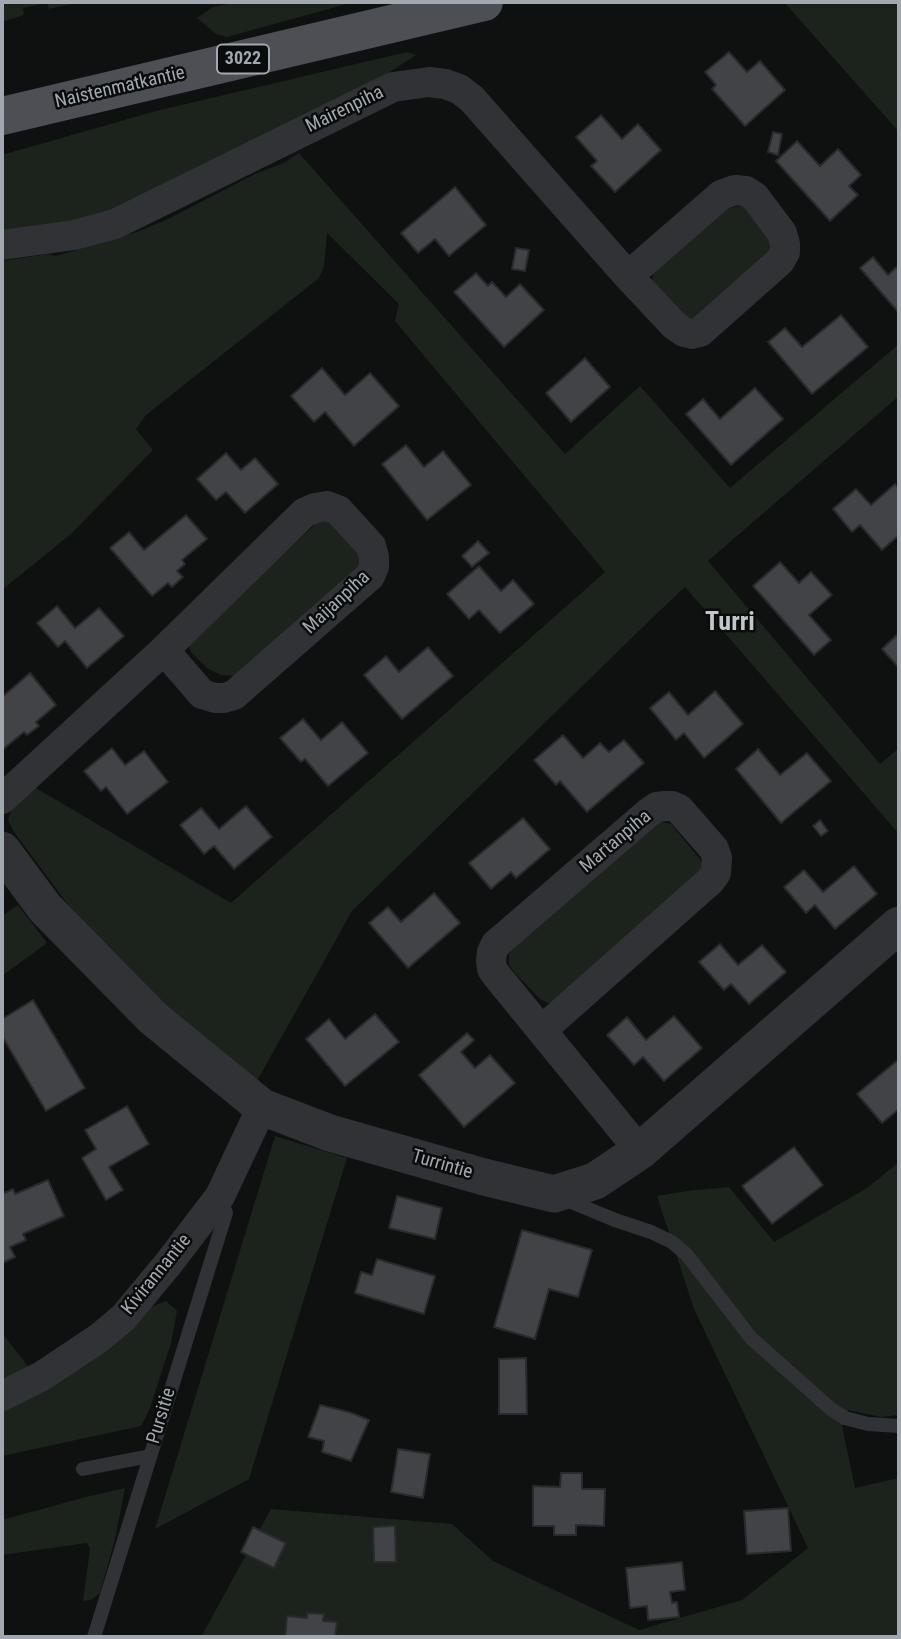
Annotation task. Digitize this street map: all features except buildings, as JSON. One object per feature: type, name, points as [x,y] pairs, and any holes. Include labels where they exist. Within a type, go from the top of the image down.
[{"type":"main road","name":"Naistenmatkantie","points":[[2,116],[484,2]]},
{"type":"street","name":"Mairenpiha","points":[[2,245],[74,235],[115,224],[393,87],[429,82],[459,89],[472,99],[628,276],[674,325],[684,332],[699,332],[780,261],[785,252],[785,244],[782,233],[755,197],[746,191],[735,190],[721,195],[628,276]]},
{"type":"street","name":"Maijanpiha","points":[[2,799],[164,650],[304,513],[327,506],[338,509],[371,546],[374,568],[370,576],[234,695],[215,698],[202,694],[164,650]]},
{"type":"street","name":"Martanpiha","points":[[542,1030],[716,873],[717,858],[714,849],[679,809],[672,806],[657,807],[648,813],[496,944],[492,952],[492,969],[640,1151]]},
{"type":"street","name":"Turrintie","points":[[2,850],[45,908],[153,1018],[262,1107],[330,1133],[484,1178],[554,1194]]},
{"type":"street","points":[[554,1194],[595,1181],[640,1151],[899,925]]},
{"type":"street","name":"Kivirannantie","points":[[2,1396],[42,1376],[99,1338],[123,1318],[220,1196],[262,1107]]},
{"type":"lane","points":[[554,1194],[672,1242],[687,1255],[751,1338],[831,1409],[845,1418],[869,1424],[899,1426]]},
{"type":"lane","name":"Pursitie","points":[[94,1637],[226,1213],[220,1196]]},
{"type":"lane","points":[[83,1469],[150,1456]]},
{"type":"shaded area","points":[[2,2],[79,2],[49,9],[47,3],[23,8],[24,15],[2,22]]},
{"type":"shaded area","points":[[238,2],[354,2],[227,37],[216,34],[197,18],[213,7]]},
{"type":"shaded area","points":[[784,2],[899,2],[899,132]]},
{"type":"shaded area","points":[[407,52],[416,55],[385,75],[155,194],[82,220],[2,236],[2,155],[156,111]]},
{"type":"shaded area","points":[[299,153],[565,454],[640,386],[730,488],[899,344],[899,396],[708,561],[880,764],[899,748],[899,834],[685,587],[352,911],[257,1081],[186,1030],[81,922],[14,832],[8,820],[13,806],[36,788],[231,903],[605,572],[395,321],[399,304],[327,233],[324,266],[319,278],[146,415],[136,429],[153,450],[72,533],[2,590],[2,261],[47,254],[56,256],[137,232]]},
{"type":"shaded area","points":[[750,207],[777,245],[693,319],[684,316],[656,289],[652,279],[654,270],[727,209]]},
{"type":"shaded area","points":[[326,519],[363,551],[362,568],[241,674],[221,675],[207,668],[191,652],[189,638],[316,524]]},
{"type":"shaded area","points":[[662,822],[671,824],[699,858],[703,864],[700,874],[550,1004],[540,999],[509,964],[512,943]]},
{"type":"shaded area","points":[[18,905],[47,943],[2,976],[2,916]]},
{"type":"shaded area","points":[[275,1136],[347,1158],[249,1479],[155,1529]]},
{"type":"shaded area","points":[[899,1162],[899,1415],[881,1417],[848,1410],[842,1426],[855,1488],[899,1478],[899,1637],[201,1637],[271,1509],[452,1524],[493,1561],[639,1630],[742,1600],[808,1548],[694,1309],[657,1196],[729,1187],[774,1242],[867,1188]]},
{"type":"shaded area","points":[[166,1301],[177,1311],[171,1343],[150,1408],[141,1426],[2,1456],[2,1403],[148,1308]]},
{"type":"shaded area","points":[[2,1333],[31,1370],[2,1381]]},
{"type":"shaded area","points":[[125,1488],[100,1593],[91,1600],[83,1601],[90,1549],[87,1543],[2,1555],[2,1520]]},
{"type":"district","name":"Turri","points":[[730,623]]}]
